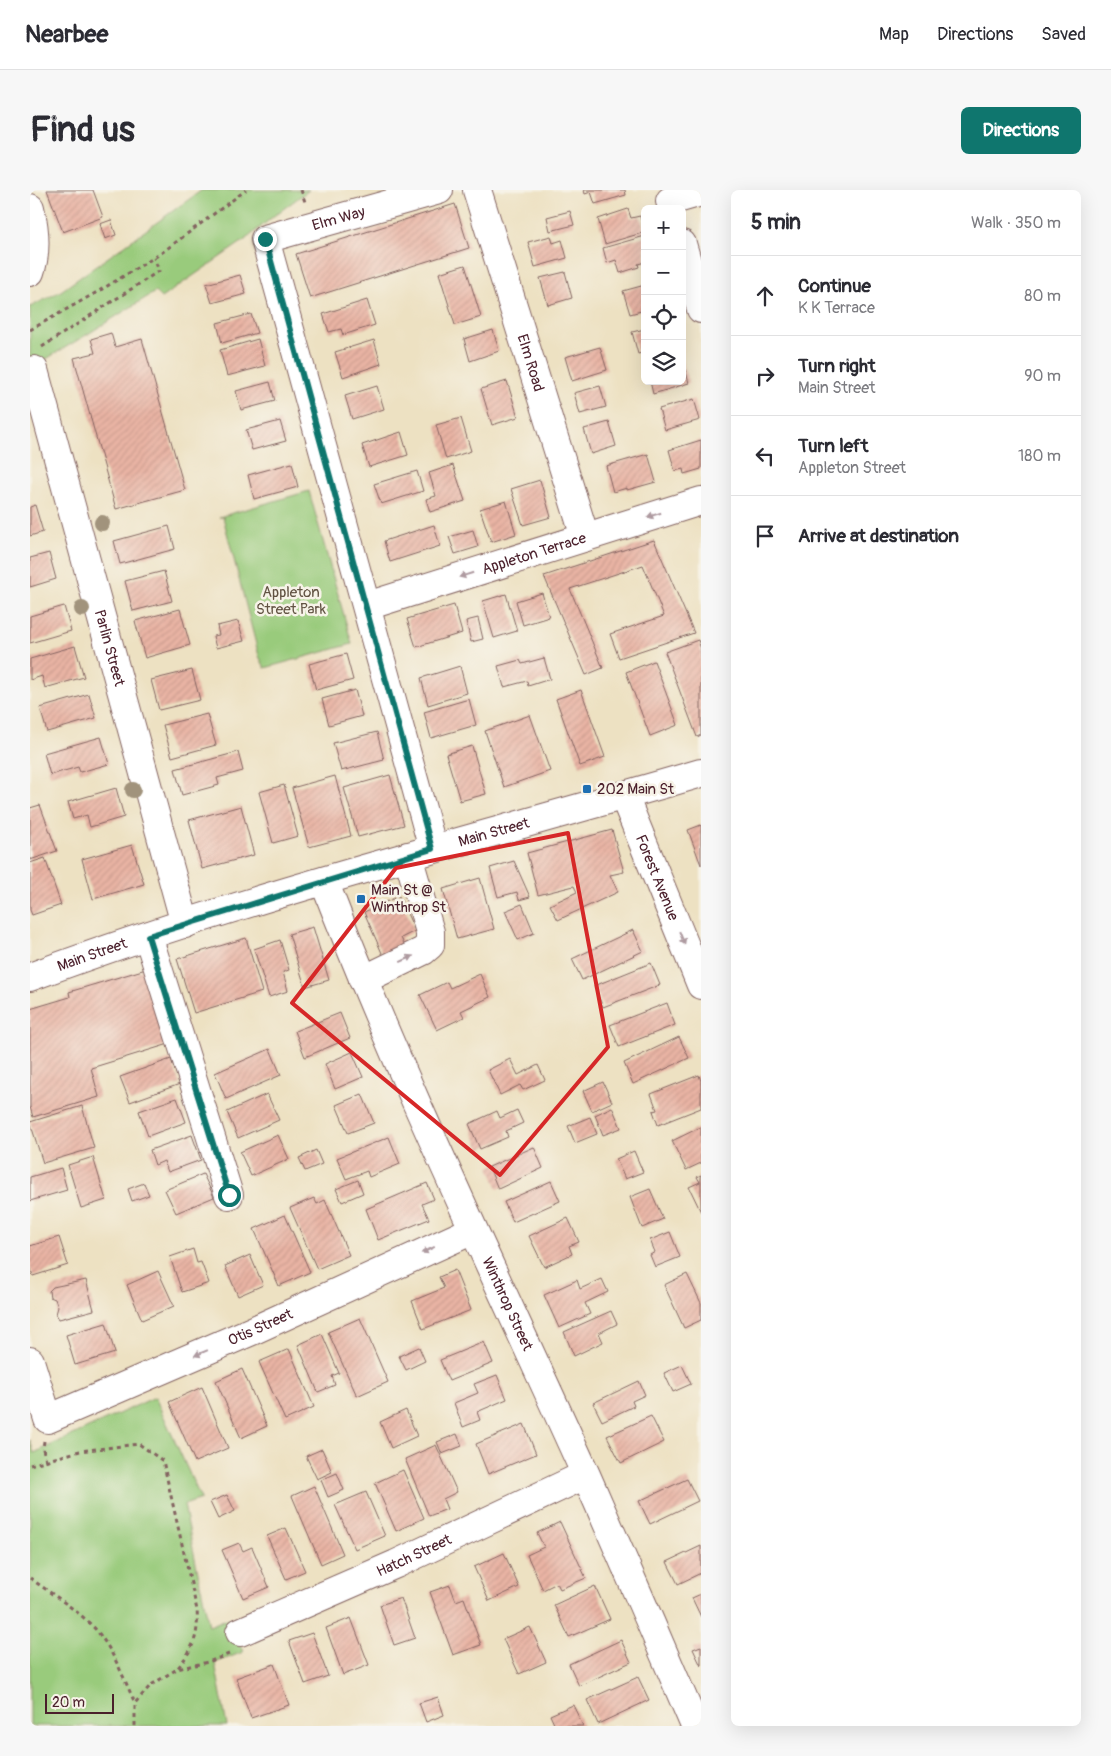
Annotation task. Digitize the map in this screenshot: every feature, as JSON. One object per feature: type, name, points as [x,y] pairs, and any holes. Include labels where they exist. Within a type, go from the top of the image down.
[{"type":"street","name":"Elm Way","points":[[367,606],[265,239],[439,190]]},
{"type":"street","name":"Elm Road","points":[[477,190],[585,537]]},
{"type":"street","points":[[670,200],[701,192]]},
{"type":"street","points":[[30,208],[34,226],[33,262],[30,272]]},
{"type":"street","points":[[684,250],[701,309]]},
{"type":"street","name":"Parlin Street","points":[[34,370],[185,924]]},
{"type":"street","name":"Appleton Terrace","points":[[367,606],[701,501]]},
{"type":"street","points":[[363,980],[423,952],[430,945],[420,853],[367,606]]},
{"type":"street","name":"Main Street","points":[[30,977],[185,924],[420,853],[701,773]]},
{"type":"street","name":"Forest Avenue","points":[[624,796],[701,986]]},
{"type":"street","name":"Winthrop Street","points":[[324,882],[363,980],[473,1230],[585,1475],[695,1726]]},
{"type":"street","points":[[148,936],[229,1195]]},
{"type":"street","name":"Otis Street","points":[[30,1361],[48,1419],[252,1331],[473,1230]]},
{"type":"street","name":"Hatch Street","points":[[237,1642],[396,1564],[585,1475]]},
{"type":"path","points":[[30,330],[154,258],[246,190]]},
{"type":"path","points":[[34,370],[38,370],[37,355],[42,347],[159,271],[154,258]]},
{"type":"path","points":[[30,1465],[80,1451],[139,1444],[163,1461],[197,1610],[198,1627],[190,1653],[177,1669]]},
{"type":"path","points":[[30,1578],[96,1630],[114,1657],[135,1703],[135,1726]]},
{"type":"path","points":[[135,1703],[151,1685],[177,1669],[208,1662],[237,1642]]},
{"type":"highlighted area","points":[[568,833],[608,1047],[500,1175],[292,1003],[396,868]]},
{"type":"green space","points":[[202,190],[309,190],[245,240],[161,298],[155,292],[41,362],[30,371],[30,307],[61,291]]},
{"type":"green space","name":"Appleton Street Park","points":[[309,491],[352,644],[265,668],[259,656],[223,517],[219,517]]},
{"type":"green space","points":[[155,1397],[201,1499],[184,1505],[209,1626],[229,1618],[243,1652],[215,1663],[227,1726],[30,1726],[30,1440],[34,1453]]},
{"type":"building","points":[[47,190],[93,190],[103,217],[63,232]]},
{"type":"building","points":[[584,190],[625,190],[626,195],[595,204],[591,192],[585,194]]},
{"type":"building","points":[[455,204],[469,248],[310,298],[296,254]]},
{"type":"building","points":[[628,209],[631,218],[640,216],[641,233],[605,244],[598,219]]},
{"type":"building","points":[[570,211],[574,225],[550,231],[547,217]]},
{"type":"building","points":[[111,220],[116,235],[105,239],[100,224]]},
{"type":"building","points":[[551,236],[553,243],[562,240],[567,258],[535,267],[528,242]]},
{"type":"building","points":[[641,237],[641,263],[638,264],[639,267],[620,273],[616,260],[607,263],[603,248]]},
{"type":"building","points":[[465,265],[481,317],[455,325],[439,273]]},
{"type":"building","points":[[565,272],[572,298],[548,305],[540,278]]},
{"type":"building","points":[[240,275],[246,294],[212,303],[206,284]]},
{"type":"building","points":[[641,286],[641,311],[630,314],[623,291]]},
{"type":"building","points":[[367,300],[375,325],[343,335],[341,329],[329,332],[323,314]]},
{"type":"building","points":[[251,314],[257,333],[222,343],[217,323]]},
{"type":"building","points":[[493,330],[499,351],[470,361],[464,339]]},
{"type":"building","points":[[641,330],[641,353],[638,354],[632,332]]},
{"type":"building","points":[[111,333],[115,347],[142,339],[185,490],[116,509],[74,358],[95,353],[91,339]]},
{"type":"building","points":[[258,339],[265,366],[227,376],[220,350]]},
{"type":"building","points":[[374,340],[381,364],[343,377],[335,352]]},
{"type":"building","points":[[600,347],[607,370],[572,381],[565,357]]},
{"type":"building","points":[[686,372],[689,383],[686,384]]},
{"type":"building","points":[[507,381],[518,417],[492,425],[481,389]]},
{"type":"building","points":[[270,382],[275,401],[241,410],[236,391]]},
{"type":"building","points":[[651,385],[682,385],[653,394]]},
{"type":"building","points":[[377,386],[384,409],[352,419],[345,396]]},
{"type":"building","points":[[600,386],[606,407],[580,414],[574,393]]},
{"type":"building","points":[[694,399],[700,420],[665,430],[659,409]]},
{"type":"building","points":[[461,418],[471,451],[446,459],[436,425]]},
{"type":"building","points":[[280,421],[286,441],[252,450],[246,430]]},
{"type":"building","points":[[609,422],[616,446],[591,454],[584,429]]},
{"type":"building","points":[[401,432],[408,455],[369,467],[362,445]]},
{"type":"building","points":[[701,440],[701,469],[684,474],[683,469],[675,471],[669,450]]},
{"type":"building","points":[[648,454],[656,482],[613,492],[606,466]]},
{"type":"building","points":[[292,463],[298,487],[254,499],[248,475]]},
{"type":"building","points":[[453,465],[465,501],[430,512],[426,499],[436,496],[429,473]]},
{"type":"building","points":[[417,471],[423,491],[381,504],[374,484]]},
{"type":"building","points":[[540,480],[551,517],[523,525],[511,489]]},
{"type":"building","points":[[506,501],[516,534],[491,542],[480,509]]},
{"type":"building","points":[[35,505],[43,532],[30,536],[30,507]]},
{"type":"building","points":[[434,525],[440,546],[390,562],[384,541]]},
{"type":"building","points":[[169,526],[175,549],[120,564],[114,541]]},
{"type":"building","points":[[473,530],[478,547],[455,554],[449,537]]},
{"type":"building","points":[[654,540],[694,633],[619,658],[610,634],[664,616],[643,565],[570,589],[603,668],[586,675],[544,576]]},
{"type":"building","points":[[49,553],[56,579],[30,587],[30,558]]},
{"type":"building","points":[[164,571],[172,601],[133,611],[125,581]]},
{"type":"building","points":[[542,593],[549,617],[523,625],[516,601]]},
{"type":"building","points":[[506,594],[517,631],[494,638],[483,601]]},
{"type":"building","points":[[454,605],[462,633],[416,647],[407,619]]},
{"type":"building","points":[[64,606],[71,631],[30,643],[30,616]]},
{"type":"building","points":[[180,609],[190,645],[145,658],[135,621]]},
{"type":"building","points":[[478,618],[483,639],[471,642],[466,621]]},
{"type":"building","points":[[238,621],[244,641],[216,648],[213,636],[219,635],[217,626]]},
{"type":"building","points":[[698,640],[701,649],[701,735],[697,737],[665,652]]},
{"type":"building","points":[[75,646],[84,677],[45,688],[42,676],[30,680],[30,659]]},
{"type":"building","points":[[346,654],[353,680],[316,690],[309,664]]},
{"type":"building","points":[[544,658],[550,679],[528,686],[527,681],[504,687],[498,666],[520,660],[522,664]]},
{"type":"building","points":[[654,661],[678,725],[650,736],[626,672]]},
{"type":"building","points":[[460,666],[467,693],[428,705],[421,678]]},
{"type":"building","points":[[192,670],[200,700],[159,710],[151,680]]},
{"type":"building","points":[[355,690],[362,716],[329,725],[322,699]]},
{"type":"building","points":[[581,690],[605,757],[580,766],[556,699]]},
{"type":"building","points":[[89,694],[96,718],[47,732],[40,708]]},
{"type":"building","points":[[469,699],[476,725],[431,738],[424,712]]},
{"type":"building","points":[[207,714],[216,745],[172,757],[163,725]]},
{"type":"building","points":[[530,715],[550,771],[504,787],[485,731]]},
{"type":"building","points":[[377,732],[384,760],[341,771],[333,743]]},
{"type":"building","points":[[101,737],[109,764],[80,772],[78,767],[50,775],[44,753]]},
{"type":"building","points":[[472,746],[486,794],[460,801],[446,754]]},
{"type":"building","points":[[238,752],[243,771],[217,778],[219,785],[182,795],[175,769]]},
{"type":"building","points":[[390,775],[404,825],[358,837],[344,788]]},
{"type":"building","points":[[335,776],[351,836],[309,847],[292,788]]},
{"type":"building","points":[[284,785],[298,836],[273,843],[259,792]]},
{"type":"building","points":[[116,788],[124,817],[90,827],[87,815],[73,819],[68,802]]},
{"type":"building","points":[[40,805],[57,851],[30,860],[30,808]]},
{"type":"building","points":[[241,806],[254,855],[202,869],[189,820]]},
{"type":"building","points":[[701,825],[701,865],[688,830]]},
{"type":"building","points":[[612,830],[624,872],[610,875],[618,892],[558,920],[550,905],[577,892],[574,886],[538,895],[527,853]]},
{"type":"building","points":[[132,845],[144,884],[93,899],[82,859]]},
{"type":"building","points":[[45,858],[61,905],[32,915],[30,910],[30,863]]},
{"type":"building","points":[[514,861],[530,897],[519,900],[517,892],[498,897],[490,868]]},
{"type":"building","points":[[480,878],[494,929],[457,939],[443,889]]},
{"type":"building","points":[[399,896],[415,931],[401,938],[407,950],[385,960],[364,912]]},
{"type":"building","points":[[522,904],[534,933],[518,940],[505,911]]},
{"type":"building","points":[[313,927],[329,980],[305,987],[289,934]]},
{"type":"building","points":[[633,930],[643,951],[582,980],[572,959]]},
{"type":"building","points":[[246,938],[262,992],[194,1013],[177,959]]},
{"type":"building","points":[[280,940],[289,970],[283,972],[288,991],[269,997],[254,949]]},
{"type":"building","points":[[651,963],[660,985],[603,1007],[594,986]]},
{"type":"building","points":[[146,969],[169,1044],[91,1068],[99,1097],[33,1117],[30,1107],[30,1009],[70,997],[69,992]]},
{"type":"building","points":[[480,974],[490,997],[461,1011],[464,1017],[437,1030],[420,995],[447,982],[450,988]]},
{"type":"building","points":[[667,1003],[675,1025],[619,1047],[610,1025]]},
{"type":"building","points":[[340,1013],[350,1038],[305,1057],[295,1031]]},
{"type":"building","points":[[679,1037],[689,1058],[633,1084],[624,1063]]},
{"type":"building","points":[[270,1049],[281,1075],[226,1099],[215,1073]]},
{"type":"building","points":[[352,1052],[363,1077],[335,1089],[325,1064]]},
{"type":"building","points":[[171,1059],[180,1084],[130,1102],[120,1077]]},
{"type":"building","points":[[510,1059],[518,1075],[538,1065],[545,1080],[523,1090],[520,1085],[500,1095],[488,1070]]},
{"type":"building","points":[[699,1075],[701,1081],[701,1108],[658,1125],[653,1111],[657,1110],[651,1094]]},
{"type":"building","points":[[603,1082],[612,1102],[592,1111],[583,1091]]},
{"type":"building","points":[[267,1094],[279,1120],[238,1138],[227,1112]]},
{"type":"building","points":[[362,1094],[374,1123],[348,1133],[336,1105]]},
{"type":"building","points":[[177,1098],[186,1122],[148,1136],[139,1111]]},
{"type":"building","points":[[82,1106],[94,1148],[43,1163],[30,1122]]},
{"type":"building","points":[[612,1107],[621,1128],[603,1135],[595,1115]]},
{"type":"building","points":[[517,1110],[523,1123],[506,1131],[508,1137],[480,1149],[469,1124],[497,1111],[500,1118]]},
{"type":"building","points":[[590,1117],[597,1134],[575,1143],[568,1126]]},
{"type":"building","points":[[701,1127],[701,1163],[686,1170],[672,1141]]},
{"type":"building","points":[[192,1135],[201,1160],[168,1172],[164,1161],[155,1165],[150,1150]]},
{"type":"building","points":[[278,1135],[289,1159],[251,1176],[240,1152]]},
{"type":"building","points":[[389,1137],[400,1164],[369,1177],[367,1171],[346,1179],[337,1158]]},
{"type":"building","points":[[534,1147],[543,1168],[498,1189],[489,1167]]},
{"type":"building","points":[[316,1150],[322,1164],[305,1171],[299,1158]]},
{"type":"building","points":[[634,1151],[643,1172],[625,1179],[616,1159]]},
{"type":"building","points":[[93,1157],[106,1200],[81,1208],[68,1165]]},
{"type":"building","points":[[61,1168],[67,1190],[30,1201],[30,1177]]},
{"type":"building","points":[[203,1174],[214,1197],[176,1213],[165,1190]]},
{"type":"building","points":[[701,1175],[701,1212],[689,1187],[700,1182],[697,1177]]},
{"type":"building","points":[[358,1180],[363,1193],[342,1202],[336,1189]]},
{"type":"building","points":[[551,1181],[560,1201],[513,1222],[504,1202]]},
{"type":"building","points":[[144,1183],[149,1195],[132,1201],[128,1189]]},
{"type":"building","points":[[427,1183],[434,1199],[422,1204],[429,1219],[378,1240],[366,1209]]},
{"type":"building","points":[[650,1189],[663,1219],[642,1228],[630,1197]]},
{"type":"building","points":[[314,1198],[317,1204],[325,1200],[349,1255],[317,1269],[290,1208]]},
{"type":"building","points":[[285,1215],[310,1272],[279,1286],[254,1229]]},
{"type":"building","points":[[568,1218],[579,1242],[569,1246],[572,1254],[544,1267],[529,1236]]},
{"type":"building","points":[[670,1232],[680,1257],[655,1267],[650,1255],[655,1252],[650,1240]]},
{"type":"building","points":[[59,1237],[68,1265],[33,1276],[30,1267],[30,1246]]},
{"type":"building","points":[[193,1249],[197,1263],[201,1262],[209,1283],[182,1292],[170,1257]]},
{"type":"building","points":[[250,1255],[263,1285],[238,1296],[225,1266]]},
{"type":"building","points":[[455,1270],[471,1310],[423,1329],[412,1301],[444,1288],[439,1277]]},
{"type":"building","points":[[158,1271],[174,1306],[142,1320],[127,1285]]},
{"type":"building","points":[[687,1274],[701,1303],[701,1320],[684,1328],[664,1285]]},
{"type":"building","points":[[602,1279],[608,1292],[585,1303],[590,1314],[559,1328],[544,1295],[577,1280],[580,1289]]},
{"type":"building","points":[[86,1280],[94,1310],[59,1319],[56,1314],[58,1307],[55,1299],[50,1297],[49,1291],[53,1287]]},
{"type":"building","points":[[611,1311],[617,1324],[599,1333],[603,1342],[574,1356],[564,1332]]},
{"type":"building","points":[[360,1318],[388,1382],[357,1396],[328,1332]]},
{"type":"building","points":[[106,1323],[115,1353],[75,1365],[66,1335]]},
{"type":"building","points":[[322,1334],[339,1373],[332,1376],[335,1385],[318,1392],[298,1345]]},
{"type":"building","points":[[484,1342],[493,1363],[449,1381],[440,1360]]},
{"type":"building","points":[[419,1347],[425,1361],[406,1370],[399,1356]]},
{"type":"building","points":[[289,1349],[314,1407],[285,1420],[259,1362]]},
{"type":"building","points":[[682,1365],[691,1384],[673,1392],[664,1373]]},
{"type":"building","points":[[242,1369],[267,1426],[241,1438],[216,1381]]},
{"type":"building","points":[[497,1375],[507,1399],[477,1412],[480,1420],[463,1427],[454,1403],[478,1393],[474,1384]]},
{"type":"building","points":[[639,1381],[645,1395],[632,1401],[634,1406],[602,1421],[593,1403]]},
{"type":"building","points":[[202,1387],[228,1448],[195,1462],[169,1402]]},
{"type":"building","points":[[406,1410],[417,1436],[391,1448],[380,1422]]},
{"type":"building","points":[[651,1416],[664,1442],[621,1463],[607,1436]]},
{"type":"building","points":[[524,1424],[536,1454],[488,1474],[476,1444]]},
{"type":"building","points":[[457,1434],[462,1446],[442,1454],[437,1442]]},
{"type":"building","points":[[436,1445],[457,1492],[443,1499],[447,1509],[429,1516],[405,1459]]},
{"type":"building","points":[[322,1449],[332,1472],[317,1479],[306,1456]]},
{"type":"building","points":[[403,1470],[424,1518],[396,1531],[375,1483]]},
{"type":"building","points":[[337,1473],[344,1490],[328,1497],[321,1480]]},
{"type":"building","points":[[687,1479],[698,1501],[650,1524],[639,1501]]},
{"type":"building","points":[[314,1486],[343,1554],[321,1564],[292,1496]]},
{"type":"building","points":[[366,1492],[385,1536],[355,1549],[335,1505]]},
{"type":"building","points":[[227,1495],[235,1511],[218,1519],[210,1502]]},
{"type":"building","points":[[560,1522],[586,1578],[560,1589],[557,1583],[543,1590],[527,1555],[544,1547],[537,1533]]},
{"type":"building","points":[[286,1528],[305,1571],[286,1579],[267,1536]]},
{"type":"building","points":[[239,1543],[243,1551],[252,1547],[269,1587],[243,1598],[222,1550]]},
{"type":"building","points":[[701,1546],[701,1573],[678,1584],[667,1562]]},
{"type":"building","points":[[504,1553],[519,1587],[489,1601],[474,1567]]},
{"type":"building","points":[[450,1585],[456,1601],[464,1598],[481,1645],[453,1655],[430,1592]]},
{"type":"building","points":[[595,1586],[610,1619],[569,1637],[554,1605]]},
{"type":"building","points":[[701,1594],[701,1617],[692,1598]]},
{"type":"building","points":[[401,1598],[415,1638],[394,1645],[380,1605]]},
{"type":"building","points":[[351,1618],[369,1665],[343,1675],[326,1628]]},
{"type":"building","points":[[530,1627],[546,1662],[519,1674],[503,1639]]},
{"type":"building","points":[[312,1633],[328,1676],[305,1684],[289,1641]]},
{"type":"building","points":[[621,1640],[631,1662],[579,1686],[569,1664]]},
{"type":"building","points":[[701,1646],[701,1666],[693,1649]]},
{"type":"building","points":[[274,1664],[289,1705],[251,1718],[236,1678]]},
{"type":"building","points":[[638,1677],[649,1700],[598,1724],[587,1700]]},
{"type":"building","points":[[438,1697],[444,1715],[426,1722],[419,1703]]},
{"type":"building","points":[[573,1705],[583,1726],[555,1726],[550,1715]]},
{"type":"place","name":"202 Main St","points":[[587,789]]},
{"type":"place","name":"Main St @ Winthrop St","points":[[361,899]]},
{"type":"route","points":[[229,1195],[148,936],[172,927],[432,849],[265,239]]}]
